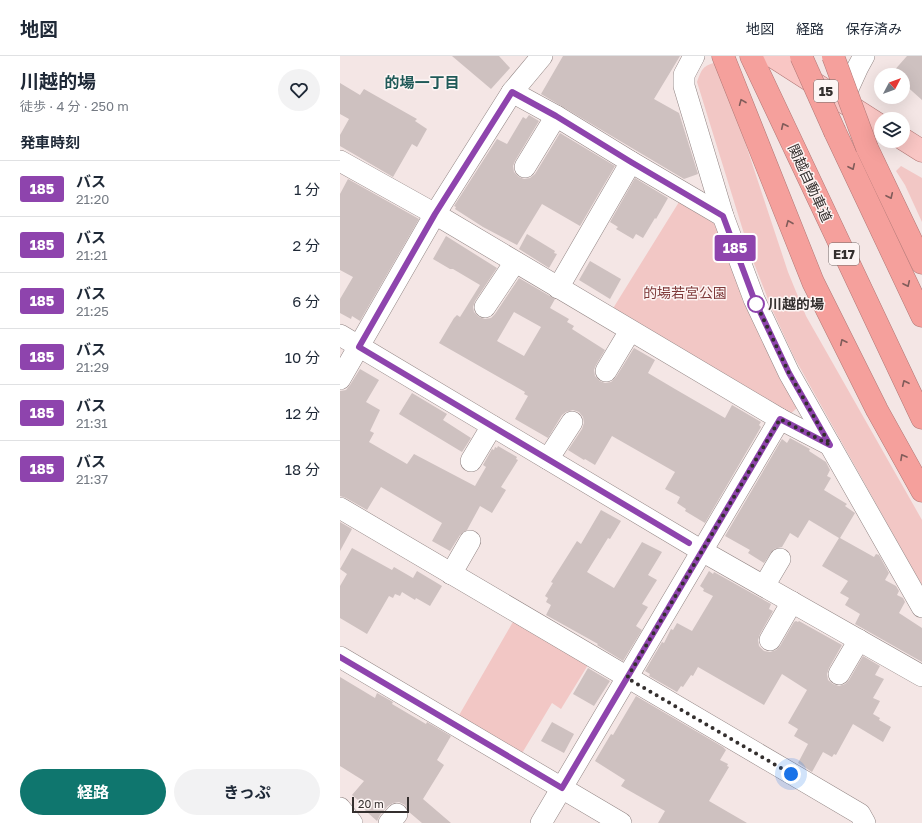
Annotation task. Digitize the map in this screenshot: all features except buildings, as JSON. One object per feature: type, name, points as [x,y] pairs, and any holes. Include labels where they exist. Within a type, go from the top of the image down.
[{"type":"highway","name":"関越自動車道","points":[[751,56],[922,418]]},
{"type":"highway","points":[[800,56],[922,316]]},
{"type":"highway","points":[[833,56],[867,148],[922,263]]},
{"type":"highway","points":[[725,61],[813,282],[877,410],[922,491]]},
{"type":"main road","name":"15","points":[[772,56],[874,122]]},
{"type":"main road","points":[[910,143],[922,151]]},
{"type":"street","points":[[340,379],[435,214],[512,92],[542,56]]},
{"type":"street","points":[[694,56],[684,75],[684,86],[723,216],[754,299],[789,373],[922,607]]},
{"type":"street","points":[[842,102],[864,56]]},
{"type":"street","points":[[512,92],[556,116],[723,216]]},
{"type":"street","points":[[525,167],[556,116]]},
{"type":"street","points":[[558,288],[631,162]]},
{"type":"street","points":[[342,166],[435,214],[780,419],[830,445]]},
{"type":"street","points":[[485,307],[515,262]]},
{"type":"street","points":[[606,371],[630,331]]},
{"type":"street","points":[[340,335],[702,551],[922,676]]},
{"type":"street","points":[[541,823],[780,419]]},
{"type":"street","points":[[548,459],[572,422]]},
{"type":"street","points":[[471,461],[492,426]]},
{"type":"street","points":[[340,508],[860,814],[865,823]]},
{"type":"street","points":[[451,574],[470,541]]},
{"type":"street","points":[[764,586],[780,559]]},
{"type":"street","points":[[770,640],[792,602]]},
{"type":"street","points":[[839,674],[859,640]]},
{"type":"street","points":[[340,657],[621,823]]},
{"type":"street","points":[[340,808],[352,823]]},
{"type":"path","points":[[777,301],[796,310]]},
{"type":"green space","points":[[717,62],[788,272],[806,316],[922,520],[922,586],[794,357],[771,307],[750,253],[697,82],[705,67]]},
{"type":"green space","points":[[901,166],[922,178],[922,222],[905,185],[896,171]]},
{"type":"green space","name":"的場若宮公園","points":[[679,202],[715,224],[721,230],[743,301],[797,408],[788,416],[612,310]]},
{"type":"green space","points":[[514,620],[588,665],[561,709],[552,703],[521,755],[458,717]]},
{"type":"bus line","name":"185","points":[[340,657],[562,788],[780,419],[830,445],[789,373],[754,299],[723,216],[556,116],[512,92],[435,214],[359,347],[689,543]]},
{"type":"place","name":"川越的場","points":[[756,304]]},
{"type":"district","name":"的場一丁目","points":[[422,83]]},
{"type":"route","points":[[756,304],[754,299],[789,373],[830,445],[780,419],[627,678],[791,774]]}]
